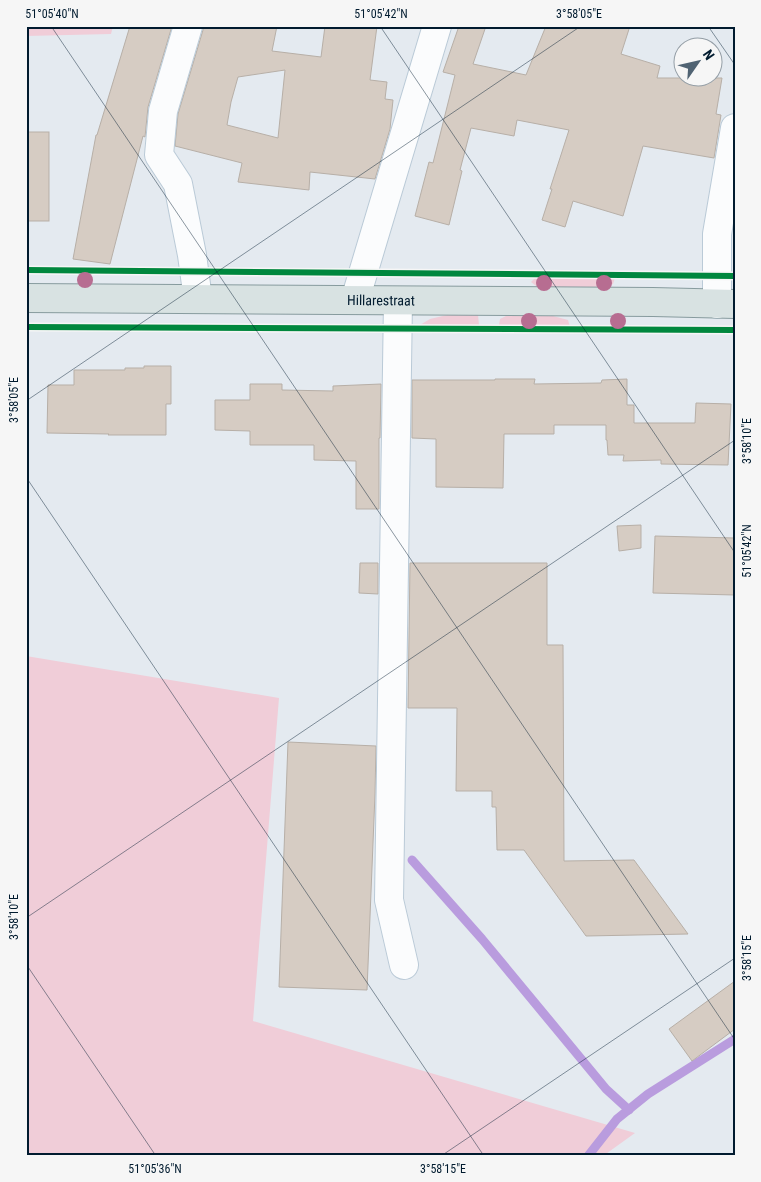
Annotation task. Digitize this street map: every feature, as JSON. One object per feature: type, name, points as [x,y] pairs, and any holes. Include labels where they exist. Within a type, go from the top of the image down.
[{"type":"main road","name":"Hillarestraat","points":[[26,298],[726,304]]},
{"type":"lane","points":[[188,26],[163,111],[159,155],[178,184],[192,254],[198,298]]},
{"type":"lane","points":[[355,300],[437,26]]},
{"type":"lane","points":[[726,304],[716,234],[735,128]]},
{"type":"lane","points":[[398,301],[389,900],[404,965]]},
{"type":"shaded area","points":[[26,26],[113,26],[111,34],[26,36]]},
{"type":"shaded area","points":[[535,278],[615,278],[613,284],[605,288],[540,289],[531,282]]},
{"type":"shaded area","points":[[447,315],[478,315],[479,325],[420,325],[430,319]]},
{"type":"shaded area","points":[[506,316],[553,316],[568,320],[570,327],[499,325],[500,319]]},
{"type":"shaded area","points":[[26,656],[279,698],[253,1021],[635,1133],[603,1156],[26,1156]]},
{"type":"building","points":[[130,26],[172,26],[148,107],[145,137],[143,136],[110,264],[73,259],[96,135]]},
{"type":"building","points":[[203,26],[277,26],[272,51],[321,57],[325,26],[377,26],[370,80],[387,82],[385,99],[393,100],[390,129],[375,179],[310,172],[309,190],[238,182],[242,163],[175,146],[178,114]],"holes":[[[285,70],[278,138],[227,125],[238,77]]]},
{"type":"building","points":[[459,26],[486,26],[473,64],[526,75],[546,26],[630,26],[621,54],[660,66],[657,78],[674,78],[674,88],[720,88],[716,114],[721,115],[714,158],[643,146],[623,216],[573,201],[565,227],[542,220],[569,130],[517,120],[514,136],[471,128],[449,225],[415,216],[429,162],[433,163],[455,75],[443,72]]},
{"type":"building","points":[[26,132],[49,132],[49,221],[26,221]]},
{"type":"building","points":[[144,366],[171,366],[171,404],[166,404],[166,435],[47,433],[48,385],[74,385],[74,370],[125,370],[125,368],[144,368]]},
{"type":"building","points":[[535,379],[534,384],[601,383],[602,380],[627,379],[627,405],[634,405],[634,423],[695,423],[696,403],[731,404],[728,465],[661,464],[661,460],[623,461],[624,455],[608,455],[606,425],[554,425],[554,434],[504,434],[503,488],[436,487],[436,439],[412,438],[412,380]]},
{"type":"building","points":[[250,384],[282,384],[282,390],[333,391],[333,386],[381,384],[379,509],[356,509],[356,461],[314,460],[314,445],[250,445],[250,431],[215,430],[215,400],[250,400]]},
{"type":"building","points":[[641,525],[641,548],[619,551],[617,526]]},
{"type":"building","points":[[655,536],[735,538],[735,595],[653,593]]},
{"type":"building","points":[[360,563],[378,563],[378,594],[359,593]]},
{"type":"building","points":[[410,563],[547,563],[547,645],[563,645],[564,861],[634,860],[688,934],[586,936],[524,850],[497,850],[496,807],[492,807],[492,791],[456,791],[457,708],[408,708]]},
{"type":"building","points":[[288,742],[376,746],[367,990],[279,987]]},
{"type":"building","points":[[735,981],[735,1029],[692,1061],[669,1029]]},
{"type":"waterway","points":[[412,860],[482,939],[606,1089],[629,1110]]},
{"type":"waterway","points":[[588,1156],[617,1119],[648,1094],[735,1039]]},
{"type":"cycle path","points":[[26,270],[735,276]]},
{"type":"cycle path","points":[[26,327],[735,330]]}]
